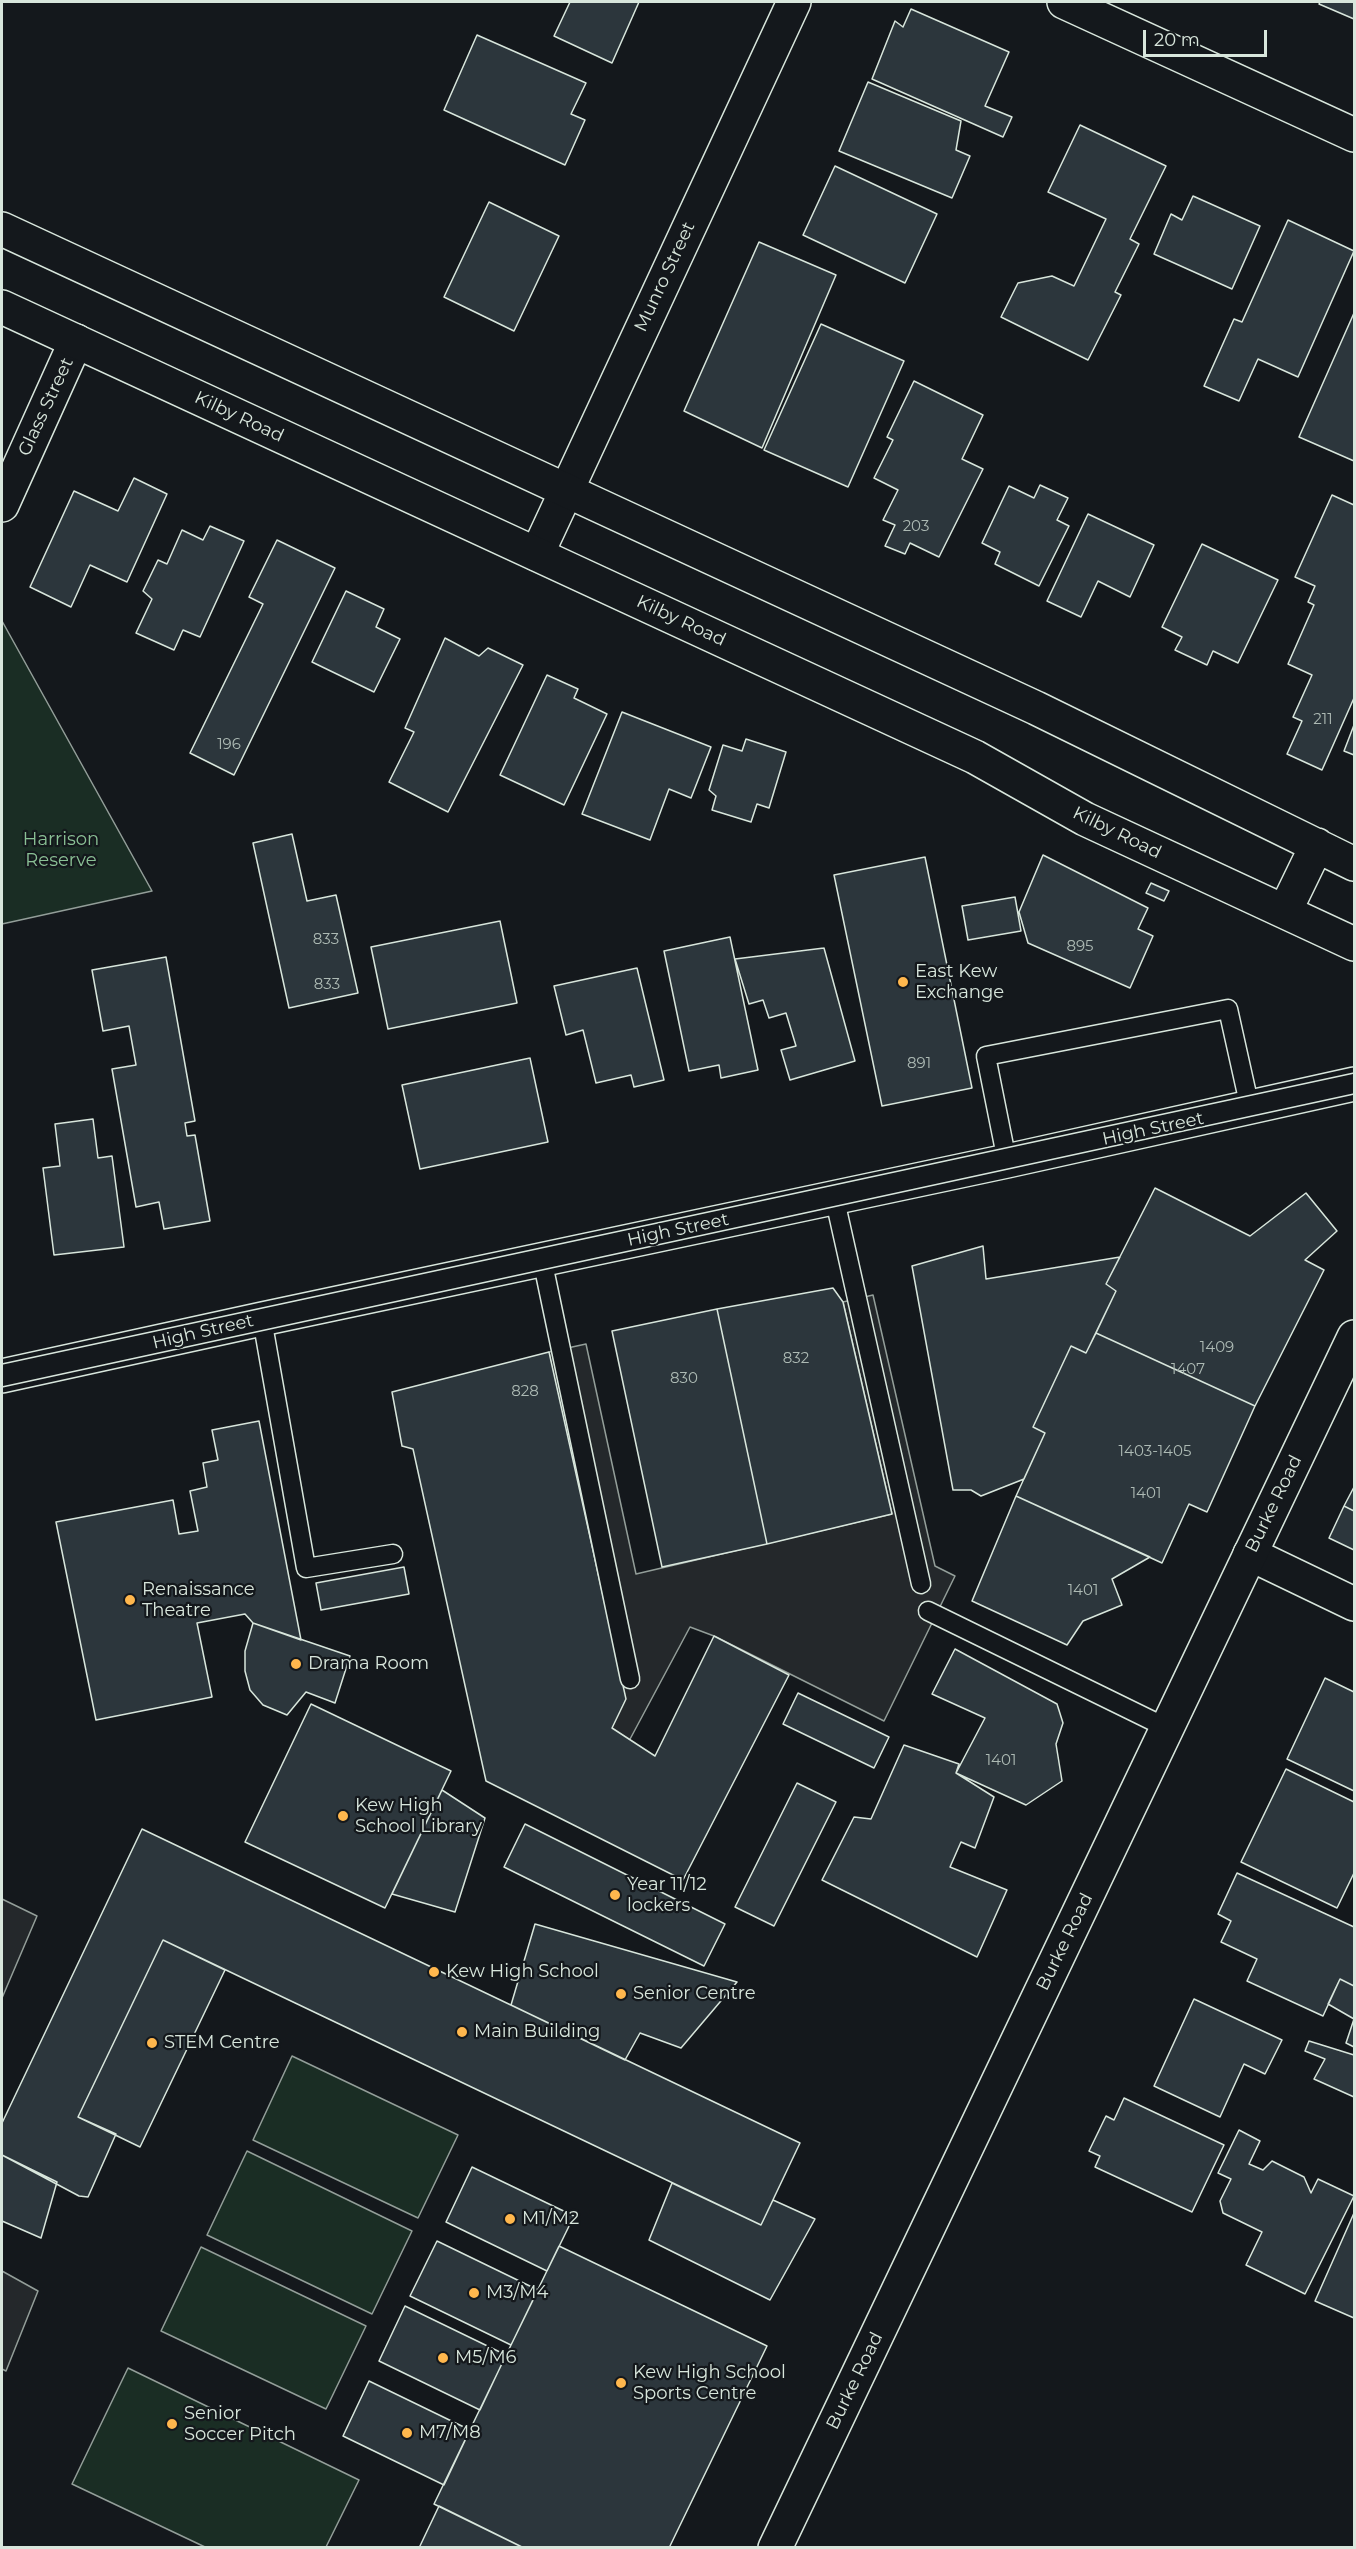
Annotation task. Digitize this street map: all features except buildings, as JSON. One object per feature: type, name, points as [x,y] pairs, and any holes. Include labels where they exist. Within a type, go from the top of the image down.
[{"type":"street","name":"Munro Street","points":[[537,554],[794,2]]},
{"type":"street","points":[[1064,2],[1354,135]]},
{"type":"street","points":[[2,229],[1036,708],[1341,856],[1285,911]]},
{"type":"street","name":"Kilby Road","points":[[2,308],[975,758],[1085,819],[1354,944]]},
{"type":"street","name":"Glass Street","points":[[2,504],[76,341]]},
{"type":"street","name":"High Street","points":[[2,1376],[262,1318],[1007,1161],[1354,1084]]},
{"type":"street","name":"Burke Road","points":[[776,2547],[1354,1337]]},
{"type":"street","points":[[1250,1554],[1354,1604]]},
{"type":"lane","points":[[1007,1161],[986,1056],[1228,1009],[1250,1108]]},
{"type":"lane","points":[[834,1197],[921,1584]]},
{"type":"lane","points":[[543,1259],[630,1679]]},
{"type":"lane","points":[[262,1318],[306,1568],[393,1554]]},
{"type":"lane","points":[[928,1611],[1167,1728]]},
{"type":"green space","name":"Harrison Reserve","points":[[2,621],[152,891],[2,924]]},
{"type":"green space","points":[[292,2056],[458,2135],[418,2218],[253,2140]]},
{"type":"green space","points":[[247,2151],[412,2231],[372,2314],[207,2235]]},
{"type":"green space","points":[[201,2247],[366,2326],[326,2409],[161,2331]]},
{"type":"green space","name":"Senior Soccer Pitch","points":[[128,2368],[359,2480],[326,2547],[205,2547],[72,2484]]},
{"type":"shaded area","points":[[873,1295],[935,1566],[955,1576],[884,1721],[714,1636],[690,1627],[629,1741],[612,1728],[549,1352],[586,1344],[636,1574],[892,1514],[843,1302]]},
{"type":"shaded area","points":[[2,1899],[37,1916],[2,1998]]},
{"type":"shaded area","points":[[2,2271],[38,2291],[6,2371],[2,2369]]},
{"type":"tram line","points":[[2,1364],[1354,1073]]},
{"type":"tram line","points":[[2,1387],[1354,1094]]},
{"type":"place","name":"East Kew Exchange","points":[[903,982]]},
{"type":"place","name":"Renaissance Theatre","points":[[130,1600]]},
{"type":"place","name":"Drama Room","points":[[296,1664]]},
{"type":"place","name":"Kew High School Library","points":[[343,1816]]},
{"type":"place","name":"Year 11/12 lockers","points":[[615,1895]]},
{"type":"place","name":"Kew High School","points":[[434,1972]]},
{"type":"place","name":"Senior Centre","points":[[621,1994]]},
{"type":"place","name":"Main Building","points":[[462,2032]]},
{"type":"place","name":"STEM Centre","points":[[152,2043]]},
{"type":"place","name":"M1/M2","points":[[510,2219]]},
{"type":"place","name":"M3/M4","points":[[474,2293]]},
{"type":"place","name":"M5/M6","points":[[443,2358]]},
{"type":"place","name":"Kew High School Sports Centre","points":[[621,2383]]},
{"type":"place","name":"Senior Soccer Pitch","points":[[172,2424]]},
{"type":"place","name":"M7/M8","points":[[407,2433]]}]
